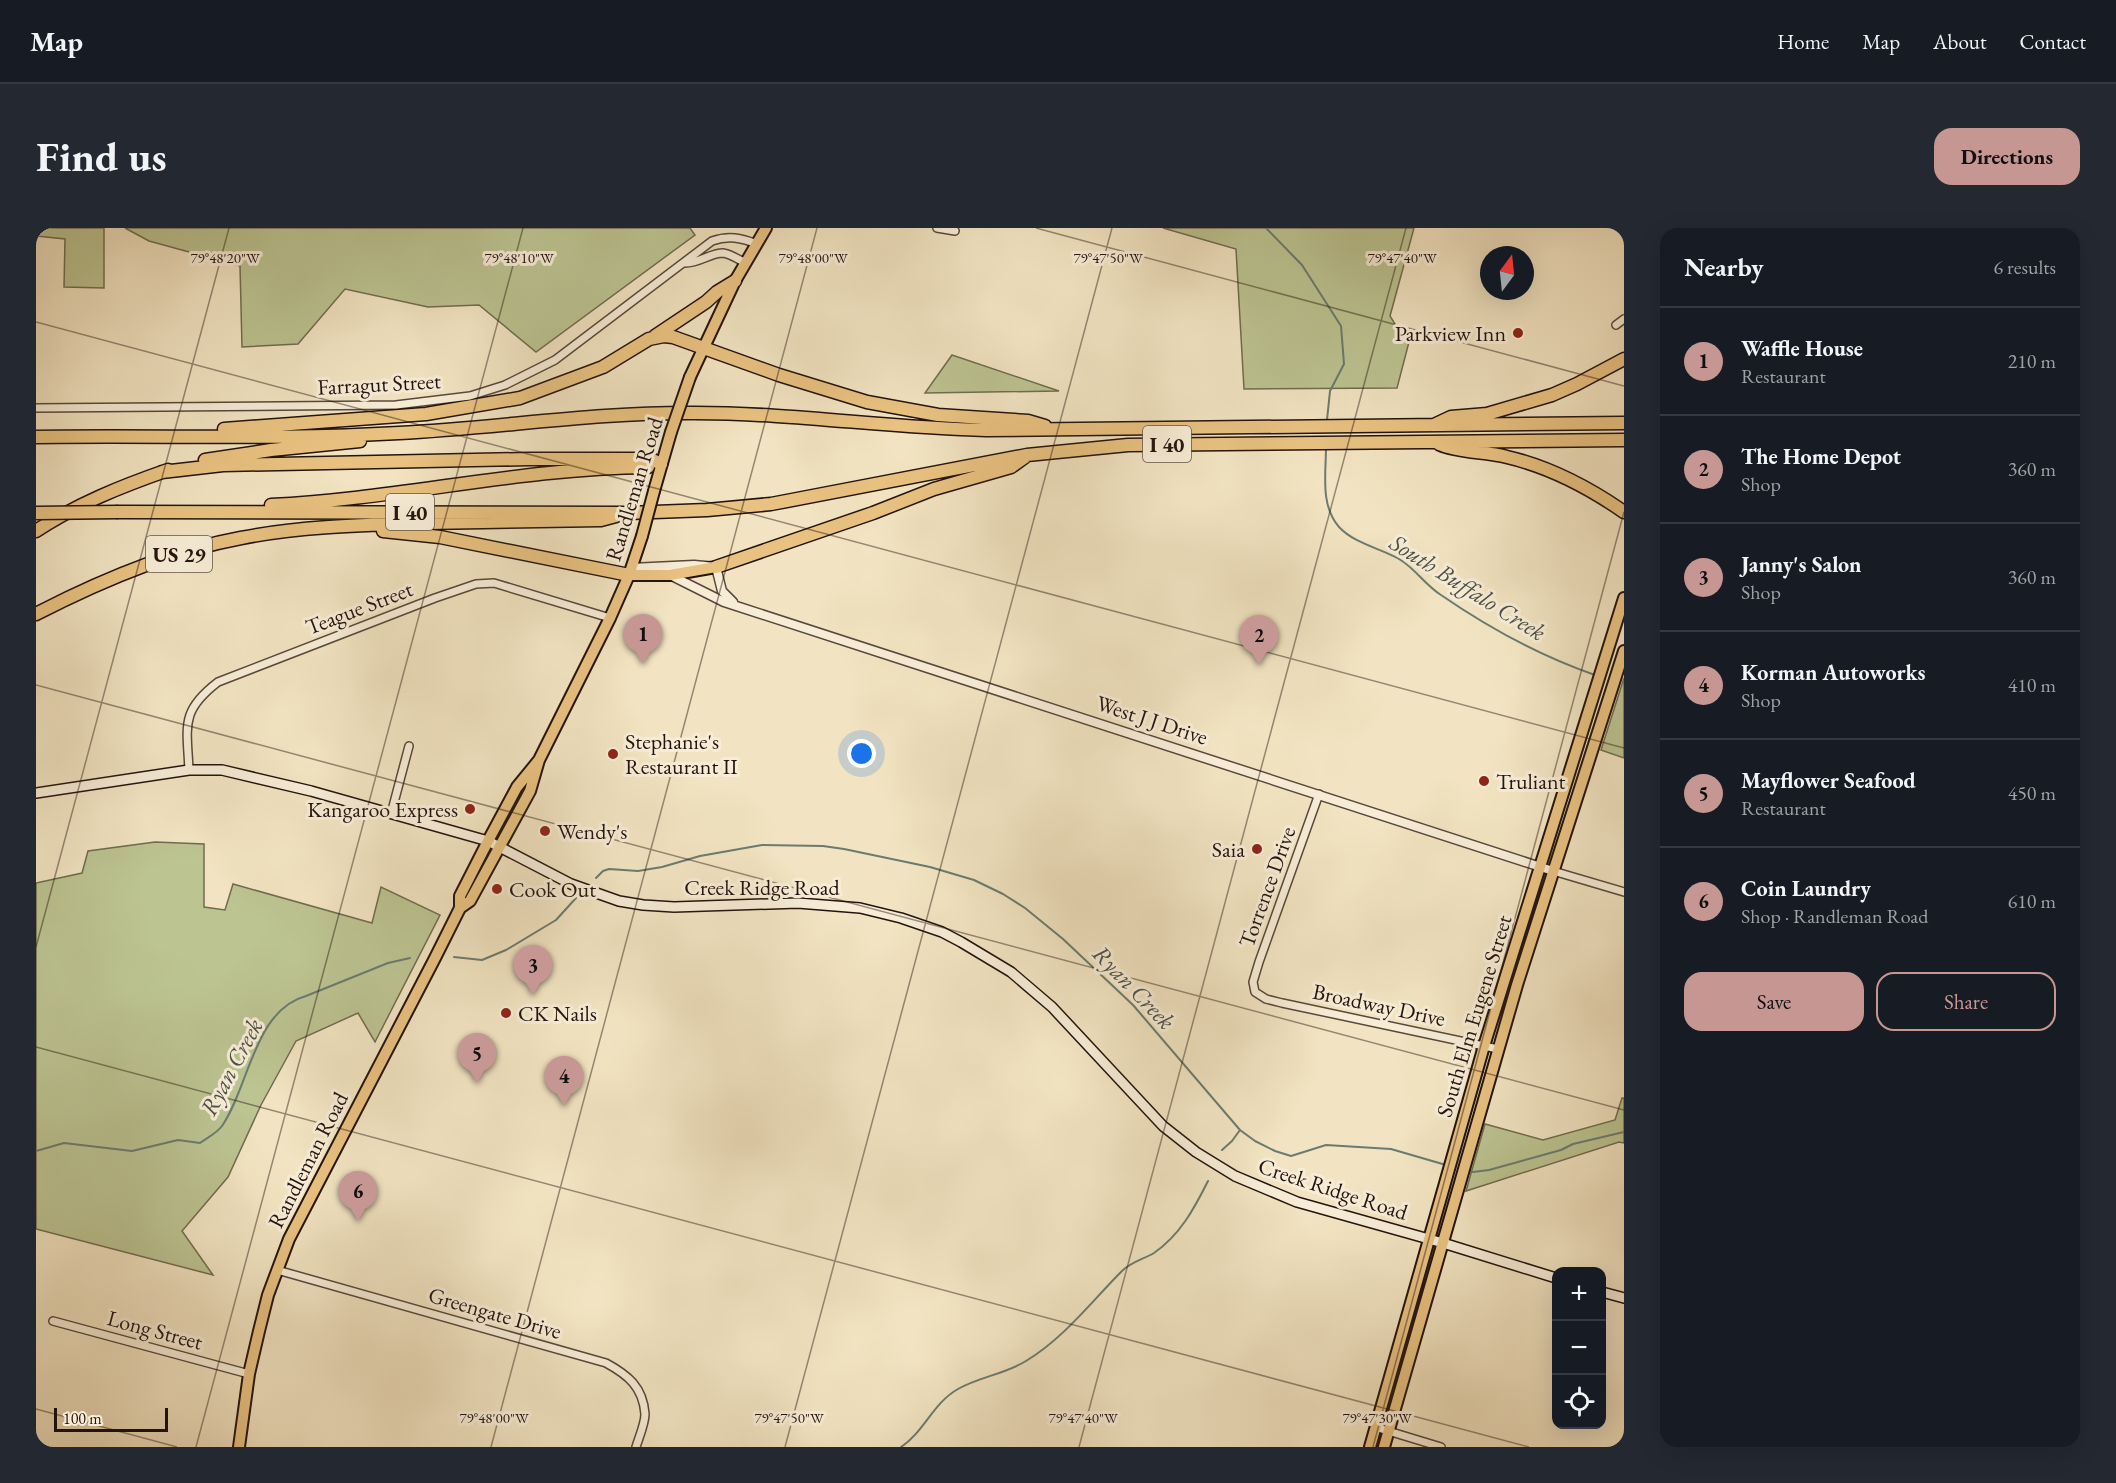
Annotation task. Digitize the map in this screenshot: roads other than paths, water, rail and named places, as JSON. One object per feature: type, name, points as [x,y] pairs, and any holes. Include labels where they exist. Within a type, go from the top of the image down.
[{"type":"highway","points":[[103,436],[282,426],[426,414],[520,398],[603,367],[674,326],[717,292],[735,281]]},
{"type":"highway","points":[[649,339],[673,337],[779,375],[867,402],[938,416],[1028,422],[1058,430]]},
{"type":"highway","points":[[1432,426],[1451,417],[1487,414],[1552,395],[1624,359]]},
{"type":"highway","name":"I 40","points":[[36,437],[222,437],[400,433],[595,417],[693,412],[788,416],[940,429],[1058,430],[1624,423]]},
{"type":"highway","points":[[36,531],[81,504],[182,465],[231,455],[357,442],[400,433]]},
{"type":"highway","name":"I 40","points":[[36,513],[192,511],[217,513],[628,513],[707,510],[771,504],[1027,455],[1128,445],[1624,440]]},
{"type":"highway","points":[[1432,442],[1453,450],[1490,453],[1542,468],[1598,494],[1624,512]]},
{"type":"highway","points":[[716,567],[873,513],[934,489],[1011,467],[1027,455]]},
{"type":"highway","points":[[162,472],[223,465],[517,459],[651,459],[661,464]]},
{"type":"highway","points":[[192,511],[217,507],[339,500],[560,471],[650,467],[661,464]]},
{"type":"highway","name":"US 29","points":[[36,614],[144,566],[202,547],[241,538],[331,526],[601,520],[628,513]]},
{"type":"highway","points":[[331,526],[440,537],[630,572]]},
{"type":"main road","name":"Randleman Road","points":[[460,908],[470,901],[530,791],[539,760],[610,618],[630,572],[642,536],[661,464],[690,377],[735,281],[766,228]]},
{"type":"main road","name":"West J J Drive","points":[[630,572],[670,575],[716,567]]},
{"type":"main road","name":"South Elm Eugene Street","points":[[1370,1447],[1484,1046],[1624,598]]},
{"type":"main road","name":"South Elm Eugene Street","points":[[1384,1447],[1498,1049],[1623,654]]},
{"type":"main road","name":"Randleman Road","points":[[239,1447],[249,1374],[268,1295],[289,1239],[460,908],[460,896],[488,841],[517,787],[539,760]]},
{"type":"main road","name":"Creek Ridge Road","points":[[36,793],[189,770],[222,770],[257,777],[488,841],[571,884],[601,896],[631,903],[674,907],[798,903],[839,905],[882,913],[942,932],[998,963],[1039,994],[1163,1126],[1211,1162],[1257,1187],[1297,1202],[1552,1276]]},
{"type":"main road","points":[[1606,1293],[1624,1298]]},
{"type":"street","points":[[938,228],[955,231]]},
{"type":"street","name":"Farragut Street","points":[[36,408],[396,405],[470,396],[505,385],[555,360],[712,241],[736,237],[758,244]]},
{"type":"street","name":"Farragut Street","points":[[685,263],[696,263],[724,253],[746,263]]},
{"type":"street","points":[[1616,325],[1624,320]]},
{"type":"street","points":[[630,572],[694,565],[716,567],[726,598],[739,605]]},
{"type":"street","name":"West J J Drive","points":[[670,575],[718,599],[1553,871]]},
{"type":"street","name":"Teague Street","points":[[189,770],[188,720],[194,704],[218,682],[435,598],[476,584],[494,583],[610,618]]},
{"type":"street","points":[[391,814],[409,746]]},
{"type":"street","name":"Torrence Drive","points":[[1255,992],[1253,982],[1259,962],[1319,794]]},
{"type":"street","points":[[1553,871],[1624,892]]},
{"type":"street","name":"Broadway Drive","points":[[1255,992],[1266,999],[1282,1003],[1498,1049]]},
{"type":"street","name":"Greengate Drive","points":[[277,1270],[606,1363],[626,1374],[637,1387],[645,1415],[636,1447]]},
{"type":"street","name":"Long Street","points":[[53,1321],[249,1374]]},
{"type":"street","points":[[1375,1427],[1441,1447]]},
{"type":"waterway","name":"South Buffalo Creek","points":[[1266,228],[1302,265],[1341,326],[1344,364],[1330,391],[1327,420]]},
{"type":"waterway","name":"South Buffalo Creek","points":[[1326,447],[1325,489],[1329,509],[1345,533],[1399,559],[1435,591],[1496,630],[1554,659],[1595,675]]},
{"type":"waterway","name":"Ryan Creek","points":[[596,878],[609,869],[638,871],[700,856],[762,845],[823,846],[844,849],[930,867],[974,880],[1025,908],[1063,939],[1133,1005],[1240,1130],[1255,1141],[1291,1156],[1326,1145],[1391,1149],[1446,1165]]},
{"type":"waterway","name":"Ryan Creek","points":[[454,957],[482,960],[506,950],[556,920],[576,898]]},
{"type":"waterway","name":"Ryan Creek","points":[[36,1151],[64,1143],[132,1151],[178,1140],[200,1143],[222,1126],[264,1033],[275,1017],[289,1004],[388,963],[410,958]]},
{"type":"waterway","points":[[1222,1150],[1240,1130]]},
{"type":"waterway","name":"Ryan Creek","points":[[1468,1171],[1489,1170],[1561,1150],[1573,1144],[1624,1132]]},
{"type":"waterway","points":[[901,1447],[916,1434],[949,1395],[966,1385],[1026,1361],[1053,1342],[1126,1268],[1154,1253],[1171,1238],[1186,1221],[1208,1181]]},
{"type":"place","name":"Parkview Inn","points":[[1518,333]]},
{"type":"place","name":"Waffle House","points":[[643,664]]},
{"type":"place","name":"The Home Depot","points":[[1259,665]]},
{"type":"place","name":"Stephanie's Restaurant II","points":[[613,754]]},
{"type":"place","name":"Truliant","points":[[1484,781]]},
{"type":"place","name":"Kangaroo Express","points":[[470,809]]},
{"type":"place","name":"Wendy's","points":[[545,831]]},
{"type":"place","name":"Saia","points":[[1257,849]]},
{"type":"place","name":"Cook Out","points":[[497,889]]},
{"type":"place","name":"Janny's Salon","points":[[533,995]]},
{"type":"place","name":"CK Nails","points":[[506,1013]]},
{"type":"place","name":"Mayflower Seafood","points":[[477,1083]]},
{"type":"place","name":"Korman Autoworks","points":[[564,1106]]},
{"type":"place","name":"Coin Laundry","points":[[358,1221]]}]
